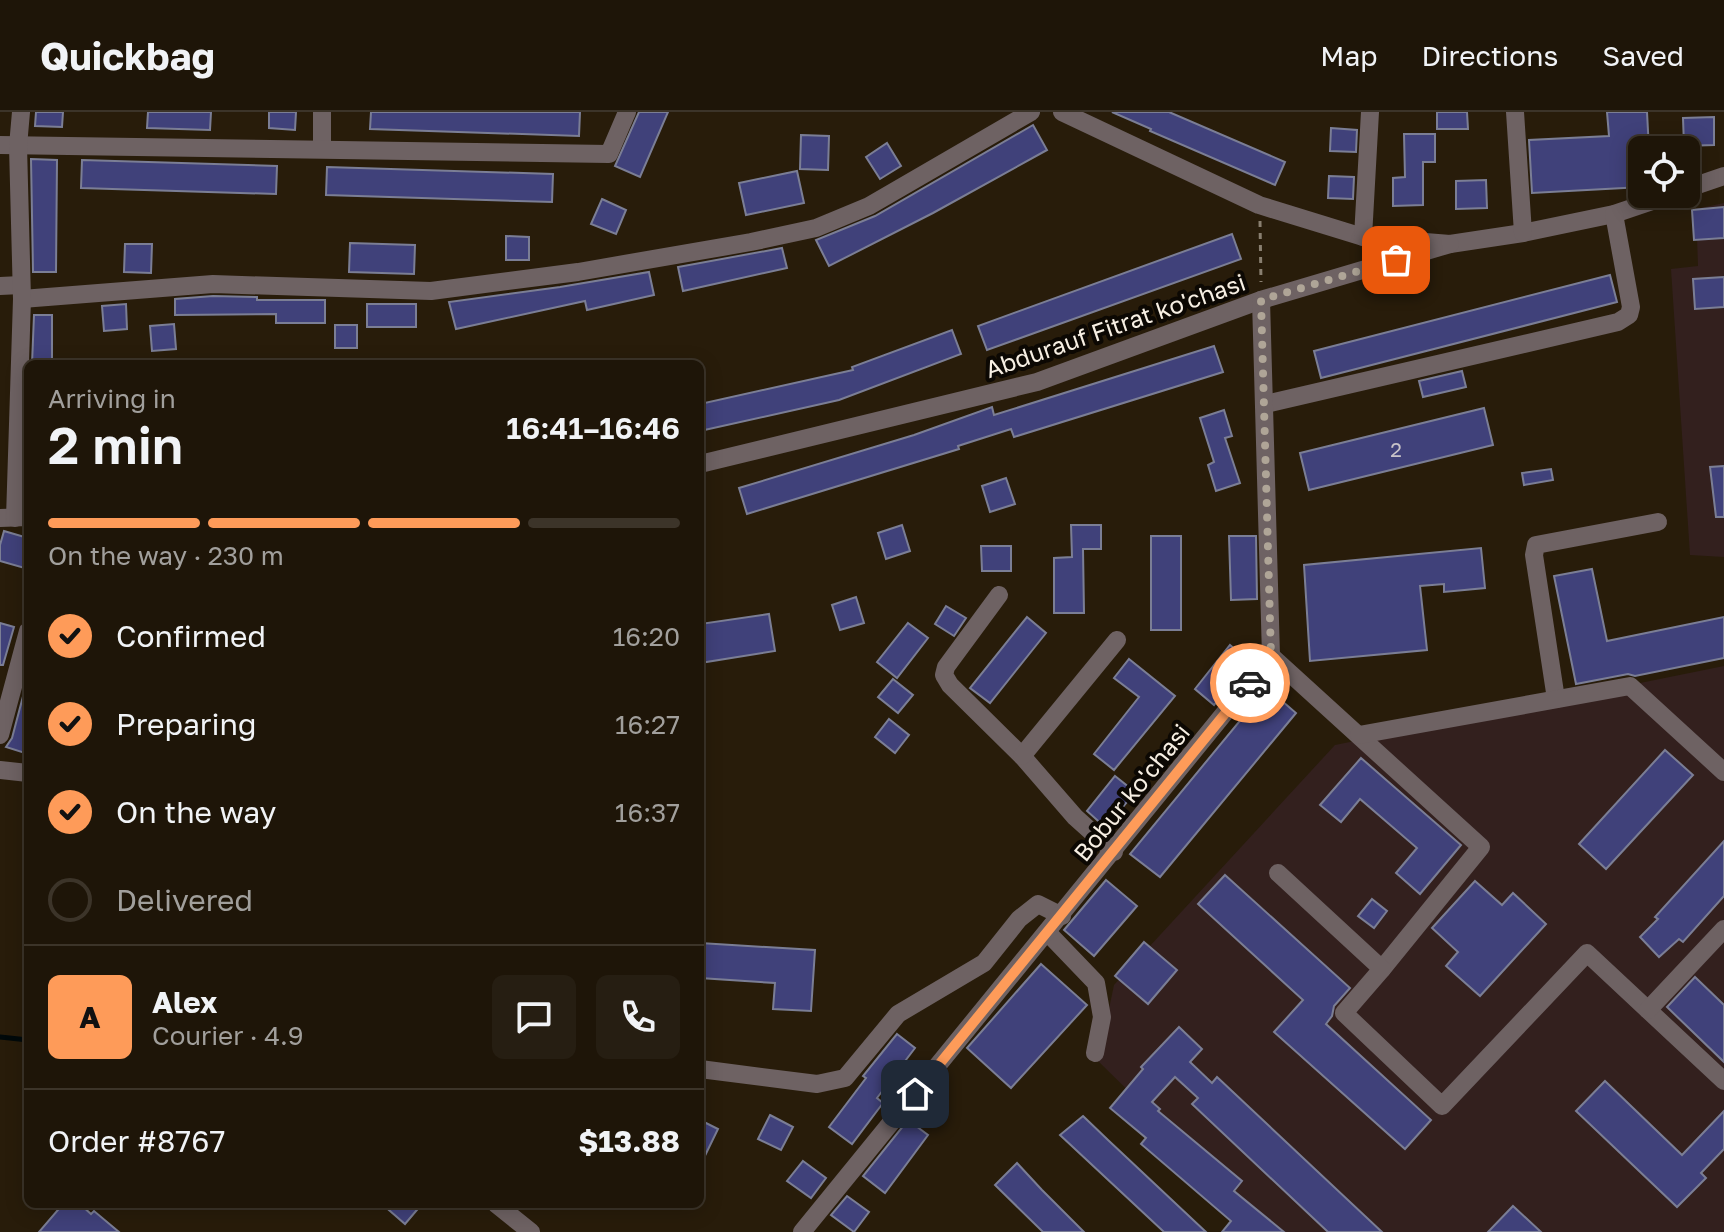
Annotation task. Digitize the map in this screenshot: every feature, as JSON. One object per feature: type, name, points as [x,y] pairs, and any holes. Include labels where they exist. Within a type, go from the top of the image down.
[{"type":"street","points":[[14,518],[21,292],[9,145],[21,112]]},
{"type":"street","points":[[322,112],[322,149]]},
{"type":"street","points":[[9,145],[609,154],[627,112]]},
{"type":"street","points":[[0,286],[21,292],[213,284],[431,291],[563,275],[816,228],[869,206],[1031,112]]},
{"type":"street","points":[[1062,112],[1259,205],[1363,237],[1450,244],[1523,233],[1632,208]]},
{"type":"street","points":[[1363,237],[1370,112]]},
{"type":"street","points":[[1515,112],[1523,233]]},
{"type":"street","points":[[1700,184],[1724,176]]},
{"type":"street","points":[[1266,404],[1618,322],[1629,315],[1631,307],[1614,214]]},
{"type":"street","name":"Abdurauf Fitrat ko'chasi","points":[[704,463],[1037,382],[1261,300],[1450,244]]},
{"type":"street","points":[[1261,300],[1271,656],[1481,847],[1344,1013],[1442,1106],[1587,953],[1724,1081]]},
{"type":"street","points":[[1556,699],[1534,555],[1536,545],[1658,522]]},
{"type":"street","points":[[999,595],[946,667],[944,675],[950,685],[1022,756],[1075,817],[1114,852]]},
{"type":"street","points":[[1022,756],[1117,640]]},
{"type":"street","points":[[0,735],[24,646]]},
{"type":"street","name":"Bobur ko'chasi","points":[[802,1232],[1271,656]]},
{"type":"street","points":[[1359,735],[1630,686],[1724,772]]},
{"type":"street","points":[[0,770],[24,773]]},
{"type":"street","points":[[1278,873],[1382,969]]},
{"type":"street","points":[[704,1070],[817,1084],[845,1078],[898,1014],[984,963],[1019,919],[1038,904],[1062,916]]},
{"type":"street","points":[[1648,1010],[1724,929]]},
{"type":"street","points":[[1048,933],[1096,983],[1102,1017],[1095,1053]]},
{"type":"street","points":[[501,1208],[531,1232]]},
{"type":"path","points":[[1259,205],[1261,300]]},
{"type":"shaded area","points":[[1724,203],[1724,557],[1690,555],[1671,269],[1698,266],[1696,209]]},
{"type":"shaded area","points":[[1724,666],[1724,1232],[1272,1232],[1098,1061],[1114,985],[1335,745]]},
{"type":"building","points":[[36,112],[63,112],[62,127],[35,126]]},
{"type":"building","points":[[148,112],[211,112],[210,130],[147,128]]},
{"type":"building","points":[[269,112],[296,112],[295,130],[269,128]]},
{"type":"building","points":[[371,112],[580,112],[579,136],[370,129]]},
{"type":"building","points":[[639,112],[668,112],[640,177],[615,166]]},
{"type":"building","points":[[1112,112],[1169,112],[1285,162],[1275,185]]},
{"type":"building","points":[[1437,112],[1467,112],[1468,129],[1437,129]]},
{"type":"building","points":[[1607,112],[1647,112],[1648,136],[1628,136],[1628,188],[1532,193],[1529,140],[1609,136]]},
{"type":"building","points":[[1714,117],[1714,145],[1700,145],[1700,136],[1684,136],[1683,118]]},
{"type":"building","points":[[1033,125],[1047,150],[829,266],[816,240],[875,216]]},
{"type":"building","points":[[1331,128],[1357,130],[1356,152],[1330,151]]},
{"type":"building","points":[[1404,134],[1435,134],[1435,162],[1423,162],[1423,205],[1393,206],[1393,178],[1405,177]]},
{"type":"building","points":[[801,135],[829,136],[828,170],[800,169]]},
{"type":"building","points":[[887,143],[901,166],[880,179],[866,157]]},
{"type":"building","points":[[31,159],[57,160],[56,272],[33,272]]},
{"type":"building","points":[[82,160],[277,166],[276,194],[81,188]]},
{"type":"building","points":[[327,167],[553,174],[552,202],[326,195]]},
{"type":"building","points":[[797,171],[804,203],[746,215],[739,183]]},
{"type":"building","points":[[1329,176],[1354,177],[1353,199],[1328,198]]},
{"type":"building","points":[[1486,180],[1487,208],[1456,209],[1456,181]]},
{"type":"building","points":[[602,199],[626,210],[616,234],[591,224]]},
{"type":"building","points":[[1724,207],[1724,238],[1694,240],[1692,210]]},
{"type":"building","points":[[1232,234],[1241,259],[987,350],[978,326]]},
{"type":"building","points":[[506,236],[529,237],[529,260],[506,260]]},
{"type":"building","points":[[350,243],[415,245],[414,274],[349,272]]},
{"type":"building","points":[[125,244],[152,244],[151,273],[124,272]]},
{"type":"building","points":[[782,248],[787,268],[683,291],[678,267]]},
{"type":"building","points":[[649,272],[654,295],[587,310],[585,301],[456,329],[449,302],[560,287]]},
{"type":"building","points":[[1610,275],[1617,302],[1321,378],[1314,351]]},
{"type":"building","points":[[1724,277],[1724,307],[1695,309],[1693,279]]},
{"type":"building","points":[[257,297],[257,300],[325,300],[325,323],[276,323],[276,314],[175,315],[175,299]]},
{"type":"building","points":[[126,304],[127,329],[104,331],[102,306]]},
{"type":"building","points":[[367,304],[416,304],[416,327],[367,327]]},
{"type":"building","points":[[34,315],[52,315],[52,360],[32,360]]},
{"type":"building","points":[[174,324],[176,349],[152,351],[150,326]]},
{"type":"building","points":[[335,325],[357,325],[357,348],[335,348]]},
{"type":"building","points":[[952,330],[961,354],[839,400],[704,430],[704,403],[853,370],[852,367]]},
{"type":"building","points":[[1214,346],[1223,372],[1014,437],[1011,429],[958,446],[959,449],[747,514],[739,488],[914,435],[992,407],[994,415]]},
{"type":"building","points":[[1462,371],[1466,387],[1423,397],[1419,381]]},
{"type":"building","points":[[1484,408],[1493,445],[1309,490],[1300,453]]},
{"type":"building","points":[[1224,410],[1232,436],[1225,438],[1240,483],[1216,491],[1208,465],[1214,462],[1200,418]]},
{"type":"building","points":[[1724,466],[1724,517],[1716,517],[1710,467]]},
{"type":"building","points":[[1551,469],[1553,480],[1524,485],[1522,473]]},
{"type":"building","points":[[1006,478],[1015,504],[990,512],[982,486]]},
{"type":"building","points":[[902,525],[910,551],[886,559],[878,533]]},
{"type":"building","points":[[1071,525],[1101,525],[1101,549],[1083,549],[1084,613],[1054,613],[1054,558],[1072,557]]},
{"type":"building","points":[[4,531],[24,537],[24,568],[0,561]]},
{"type":"building","points":[[1151,536],[1181,536],[1181,630],[1151,630]]},
{"type":"building","points":[[1229,536],[1256,536],[1257,599],[1231,600]]},
{"type":"building","points":[[981,546],[1011,546],[1011,571],[982,571]]},
{"type":"building","points":[[1481,548],[1485,588],[1444,592],[1444,584],[1420,586],[1427,650],[1310,661],[1304,565]]},
{"type":"building","points":[[1592,569],[1607,641],[1724,617],[1724,658],[1576,684],[1554,576]]},
{"type":"building","points":[[856,597],[864,623],[840,630],[832,605]]},
{"type":"building","points":[[946,606],[966,618],[954,636],[935,624]]},
{"type":"building","points":[[769,614],[775,651],[704,662],[704,623]]},
{"type":"building","points":[[1027,617],[1046,633],[990,703],[970,688]]},
{"type":"building","points":[[0,623],[14,627],[3,665],[0,665]]},
{"type":"building","points":[[908,623],[928,638],[897,678],[877,662]]},
{"type":"building","points":[[1230,645],[1249,661],[1214,705],[1195,689]]},
{"type":"building","points":[[1129,659],[1175,696],[1114,770],[1094,754],[1139,697],[1114,678]]},
{"type":"building","points":[[893,679],[913,695],[898,713],[878,697]]},
{"type":"building","points":[[1267,688],[1296,713],[1160,877],[1130,854]]},
{"type":"building","points":[[24,693],[24,753],[6,747],[12,738]]},
{"type":"building","points":[[889,719],[909,735],[895,753],[875,737]]},
{"type":"building","points":[[1665,750],[1693,775],[1606,869],[1579,844]]},
{"type":"building","points":[[1361,758],[1461,845],[1420,894],[1396,873],[1417,848],[1360,799],[1341,822],[1320,805]]},
{"type":"building","points":[[1115,776],[1135,792],[1106,828],[1087,811]]},
{"type":"building","points":[[1724,841],[1724,896],[1683,942],[1679,939],[1659,957],[1640,937]]},
{"type":"building","points":[[1225,875],[1350,988],[1334,1006],[1326,1024],[1431,1120],[1405,1149],[1274,1032],[1303,1000],[1198,904]]},
{"type":"building","points":[[1106,880],[1137,906],[1094,956],[1064,930]]},
{"type":"building","points":[[1475,881],[1502,905],[1513,893],[1546,924],[1480,996],[1446,966],[1458,952],[1432,928]]},
{"type":"building","points":[[1372,899],[1387,911],[1374,928],[1358,916]]},
{"type":"building","points":[[1144,942],[1177,970],[1148,1004],[1115,976]]},
{"type":"building","points":[[704,943],[815,950],[811,1011],[773,1009],[775,983],[704,978]]},
{"type":"building","points":[[1041,964],[1087,1005],[1011,1088],[967,1048]]},
{"type":"building","points":[[1695,977],[1724,1005],[1724,1062],[1667,1007]]},
{"type":"building","points":[[1179,1027],[1202,1049],[1190,1062],[1212,1083],[1217,1077],[1382,1232],[1328,1232],[1192,1104],[1198,1098],[1175,1077],[1152,1102],[1160,1109],[1158,1111],[1242,1181],[1234,1191],[1284,1232],[1222,1232],[1231,1221],[1141,1144],[1146,1138],[1110,1108],[1143,1069],[1141,1067]]},
{"type":"building","points":[[897,1034],[915,1048],[877,1098],[883,1103],[852,1144],[829,1127],[866,1078],[863,1076]]},
{"type":"building","points":[[1605,1081],[1682,1155],[1724,1111],[1724,1149],[1701,1173],[1706,1178],[1677,1207],[1576,1111]]},
{"type":"building","points":[[770,1115],[793,1127],[781,1150],[758,1139]]},
{"type":"building","points":[[1083,1116],[1206,1232],[1164,1232],[1060,1135]]},
{"type":"building","points":[[908,1120],[928,1135],[885,1193],[863,1176]]},
{"type":"building","points":[[704,1122],[718,1129],[704,1158]]},
{"type":"building","points":[[803,1161],[826,1178],[811,1198],[787,1181]]},
{"type":"building","points":[[1017,1163],[1084,1232],[1043,1232],[995,1185]]},
{"type":"building","points":[[847,1196],[869,1212],[854,1232],[831,1215]]},
{"type":"building","points":[[1513,1206],[1541,1232],[1488,1232]]},
{"type":"building","points":[[60,1208],[84,1208],[91,1214],[94,1211],[119,1232],[39,1232]]},
{"type":"building","points":[[387,1208],[419,1208],[405,1224]]},
{"type":"waterway","points":[[0,1037],[24,1040]]},
{"type":"way so far","points":[[1250,683],[1271,656],[1261,300],[1396,260]]},
{"type":"route","points":[[915,1094],[1250,683]]}]
